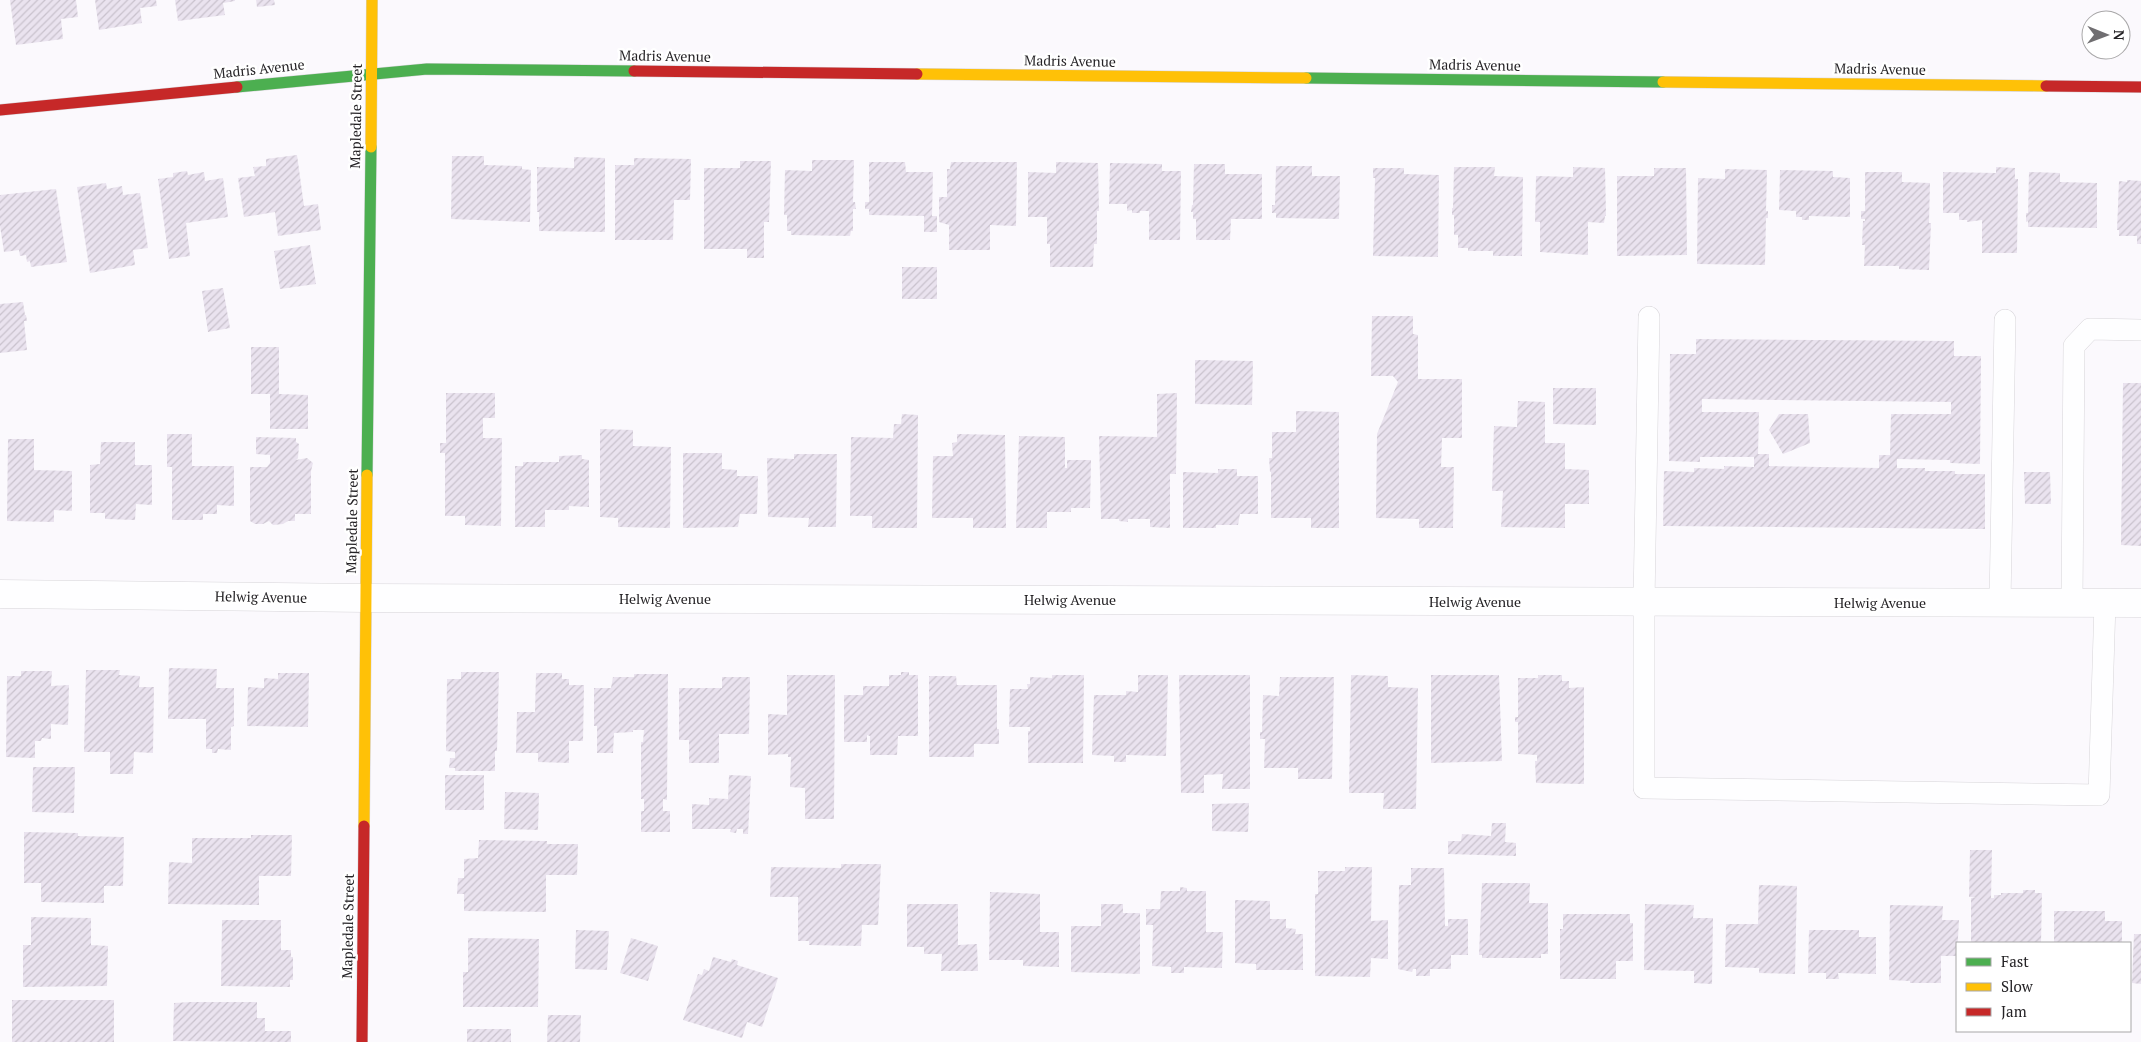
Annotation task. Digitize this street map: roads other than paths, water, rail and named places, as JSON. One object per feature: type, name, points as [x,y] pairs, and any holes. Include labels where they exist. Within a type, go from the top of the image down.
[{"type":"street","name":"Mapledale Street","points":[[362,1042],[372,0]]},
{"type":"street","name":"Madris Avenue","points":[[0,110],[427,69],[2141,87]]},
{"type":"street","name":"Helwig Avenue","points":[[0,594],[366,598],[2141,603]]},
{"type":"lane","points":[[1649,317],[1644,602],[1644,788],[2099,795],[2105,603]]},
{"type":"lane","points":[[2000,603],[2004,320]]},
{"type":"lane","points":[[2072,603],[2074,346],[2090,329],[2141,330]]}]
